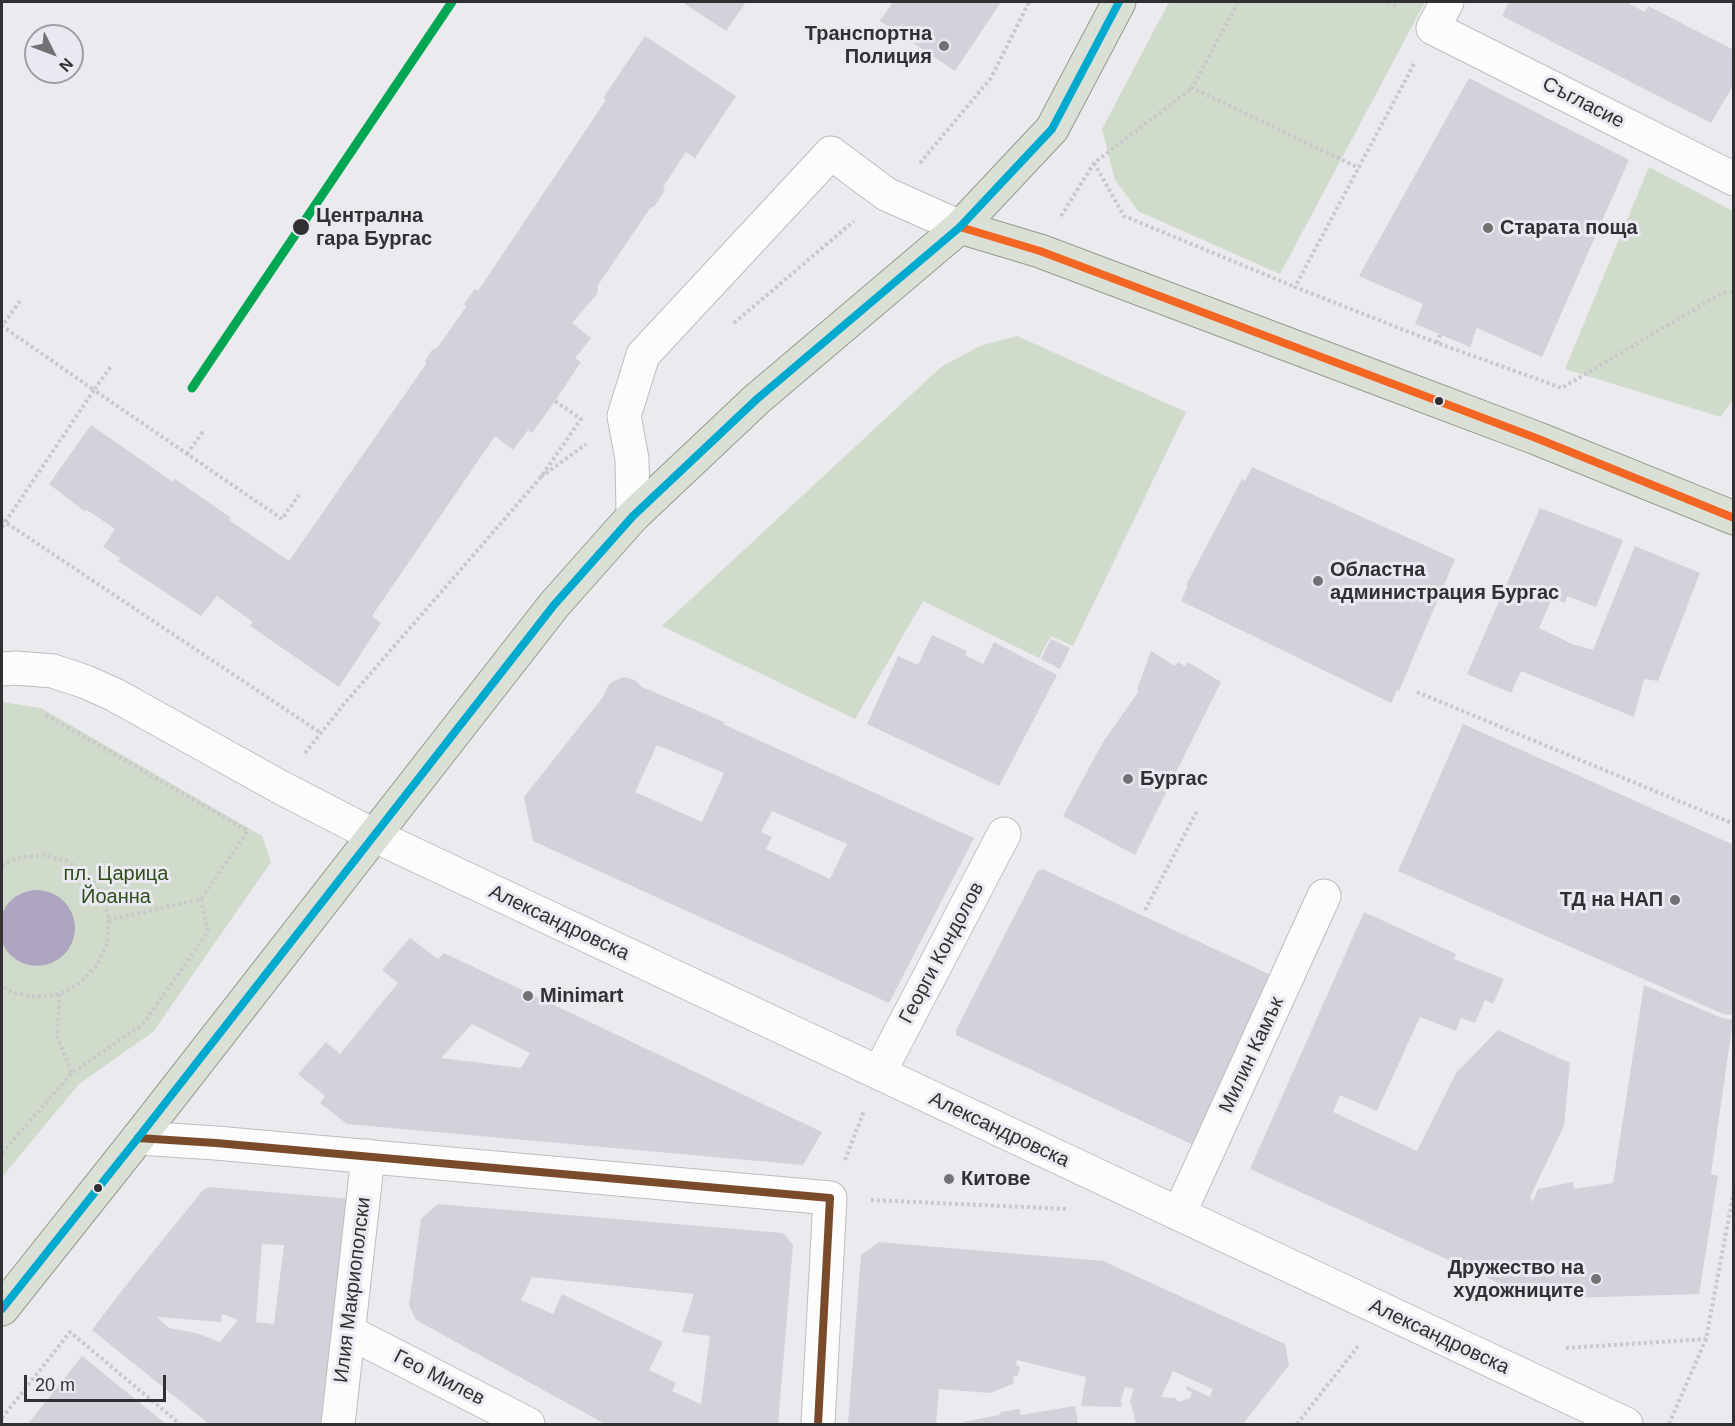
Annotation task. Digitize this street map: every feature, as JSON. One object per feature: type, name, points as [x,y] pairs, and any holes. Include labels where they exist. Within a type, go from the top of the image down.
[{"type":"main road","points":[[2,1309],[554,605],[633,516],[757,399],[960,227],[1052,129],[1119,2]]},
{"type":"main road","points":[[960,227],[1040,251],[1536,438],[1734,518]]},
{"type":"street","name":"Съгласие","points":[[1440,15],[1734,179]]},
{"type":"street","points":[[633,516],[632,459],[624,416],[643,355],[831,153],[886,194],[960,227]]},
{"type":"street","name":"Александровска","points":[[2,669],[53,671],[115,695],[280,787],[373,835],[1626,1425]]},
{"type":"street","name":"Георги Кондолов","points":[[879,1073],[1004,834]]},
{"type":"street","name":"Милин Камък","points":[[1179,1214],[1324,896]]},
{"type":"street","points":[[138,1138],[369,1156],[830,1198],[818,1425]]},
{"type":"street","name":"Илия Макриополски","points":[[338,1425],[369,1156]]},
{"type":"street","name":"Гео Милев","points":[[349,1332],[528,1425]]},
{"type":"path","points":[[733,324],[914,170],[987,83],[1029,2]]},
{"type":"path","points":[[1040,251],[1094,163],[1192,88],[1239,2]]},
{"type":"path","points":[[1294,287],[1440,15]]},
{"type":"path","points":[[1192,88],[1359,168]]},
{"type":"path","points":[[1094,163],[1124,216],[1294,287],[1437,343],[1562,388],[1722,293],[1734,292]]},
{"type":"path","points":[[20,301],[2,326],[94,390],[282,519],[299,495]]},
{"type":"path","points":[[1437,343],[1440,335]]},
{"type":"path","points":[[2,527],[3,521],[112,365]]},
{"type":"path","points":[[301,758],[344,704],[541,477],[581,419],[555,401]]},
{"type":"path","points":[[541,477],[624,416]]},
{"type":"path","points":[[187,454],[204,430]]},
{"type":"path","points":[[3,521],[321,734]]},
{"type":"path","points":[[1417,692],[1734,824]]},
{"type":"path","points":[[42,713],[248,831],[201,899],[109,920]]},
{"type":"path","points":[[1145,910],[1198,809]]},
{"type":"path","points":[[2,866],[16,858],[42,855],[67,861],[88,875],[103,896],[109,920],[107,944],[97,965],[81,983],[60,994],[36,997],[13,993],[2,986]]},
{"type":"path","points":[[2,1153],[72,1072],[143,1024],[208,932],[201,899]]},
{"type":"path","points":[[60,994],[57,1036],[72,1072]]},
{"type":"path","points":[[879,1073],[830,1198],[1074,1210]]},
{"type":"path","points":[[1670,1425],[1706,1339],[1734,1190]]},
{"type":"path","points":[[1297,1425],[1385,1311]]},
{"type":"path","points":[[2,1418],[70,1332],[180,1425]]},
{"type":"path","points":[[1556,1349],[1706,1339]]},
{"type":"green space","points":[[1169,2],[1425,2],[1280,274],[1138,211],[1115,180],[1102,129]]},
{"type":"green space","points":[[1649,167],[1733,211],[1733,399],[1721,417],[1565,369]]},
{"type":"green space","points":[[1017,336],[1186,412],[1073,646],[1051,636],[1039,658],[923,601],[855,719],[662,626],[941,367],[980,346]]},
{"type":"green space","name":"пл. Царица Йоанна","points":[[2,702],[41,708],[262,836],[271,862],[153,1032],[79,1084],[2,1177]]},
{"type":"shaded area","points":[[37,890],[51,893],[64,901],[72,914],[75,928],[72,942],[64,955],[51,963],[37,966],[23,963],[10,955],[2,942],[-1,928],[2,914],[10,901],[23,893]]},
{"type":"building","points":[[682,2],[746,2],[726,31]]},
{"type":"building","name":"Транспортна Полиция","points":[[893,2],[1001,2],[955,71],[880,21]]},
{"type":"building","points":[[1509,2],[1626,2],[1645,12],[1648,6],[1734,50],[1734,84],[1711,123],[1502,16]]},
{"type":"building","points":[[645,36],[736,96],[695,158],[686,152],[663,187],[665,190],[654,207],[651,207],[598,285],[597,294],[572,323],[591,338],[575,358],[581,362],[555,401],[532,433],[528,430],[513,450],[495,436],[372,616],[381,623],[339,687],[250,626],[253,622],[217,596],[201,616],[118,561],[120,558],[103,547],[115,529],[87,510],[84,511],[49,484],[91,425],[173,482],[175,479],[289,561],[426,364],[425,361],[432,350],[437,348],[466,307],[464,304],[475,289],[478,291],[606,100],[603,98]]},
{"type":"building","points":[[1469,78],[1629,160],[1542,357],[1477,328],[1470,347],[1415,324],[1423,304],[1359,276]]},
{"type":"building","name":"Областна администрация Бургас","points":[[1252,467],[1455,559],[1399,691],[1397,690],[1391,703],[1181,601],[1188,586],[1186,585],[1242,479],[1245,481]]},
{"type":"building","points":[[1540,508],[1623,540],[1596,607],[1567,596],[1565,603],[1552,598],[1539,628],[1572,644],[1593,650],[1635,546],[1700,573],[1658,681],[1644,679],[1634,717],[1521,671],[1511,693],[1467,674]]},
{"type":"building","points":[[932,635],[967,651],[965,655],[983,664],[994,642],[1057,675],[999,786],[867,724],[898,656],[918,665]]},
{"type":"building","points":[[1051,639],[1070,648],[1060,669],[1041,659]]},
{"type":"building","name":"Бургас","points":[[1151,651],[1175,666],[1178,662],[1185,666],[1188,662],[1221,682],[1135,855],[1063,816],[1103,742],[1139,691],[1137,690]]},
{"type":"building","points":[[623,677],[635,680],[642,687],[724,722],[723,724],[974,838],[889,1003],[533,841],[524,797],[603,697],[612,682]],"holes":[[[657,745],[724,773],[702,822],[635,792]],[[772,811],[847,844],[830,879],[766,849],[772,837],[761,832]]]},
{"type":"building","points":[[1463,724],[1734,845],[1734,1015],[1723,1014],[1398,871]]},
{"type":"building","points":[[1042,869],[1273,976],[1198,1147],[956,1035],[956,1030],[1037,872]]},
{"type":"building","points":[[1364,912],[1456,954],[1454,959],[1504,979],[1493,1004],[1485,1000],[1475,1023],[1461,1018],[1456,1031],[1420,1017],[1377,1111],[1340,1095],[1333,1112],[1417,1151],[1456,1073],[1498,1030],[1570,1063],[1564,1126],[1530,1197],[1533,1202],[1538,1189],[1573,1182],[1574,1189],[1613,1183],[1644,985],[1722,1018],[1733,1020],[1711,1174],[1718,1176],[1699,1294],[1534,1299],[1250,1169]]},
{"type":"building","points":[[410,938],[438,959],[444,953],[822,1132],[803,1165],[347,1124],[320,1103],[325,1096],[298,1074],[326,1042],[340,1054],[398,983],[382,970]],"holes":[[[472,1024],[530,1053],[521,1068],[441,1058]]]},
{"type":"building","points":[[210,1187],[352,1199],[324,1424],[209,1424],[92,1330],[203,1190]],"holes":[[[262,1244],[284,1245],[274,1324],[256,1322]],[[222,1314],[238,1320],[220,1342],[196,1333],[169,1328],[157,1317],[221,1322]]]},
{"type":"building","points":[[438,1204],[783,1233],[793,1245],[778,1424],[605,1424],[416,1320],[409,1305],[421,1219]],"holes":[[[532,1277],[694,1294],[682,1332],[710,1336],[701,1404],[672,1391],[676,1383],[649,1370],[663,1342],[562,1294],[553,1314],[521,1300]]]},
{"type":"building","points":[[879,1242],[1103,1261],[1285,1344],[1289,1365],[1243,1424],[1136,1424],[1130,1400],[1134,1389],[1125,1387],[1121,1400],[1122,1407],[1081,1406],[1086,1377],[1017,1360],[1016,1365],[1020,1367],[1018,1376],[1014,1376],[1013,1384],[990,1393],[939,1389],[936,1424],[848,1424],[861,1255]],"holes":[[[1173,1371],[1213,1389],[1210,1397],[1187,1386],[1186,1390],[1192,1392],[1190,1398],[1179,1402],[1175,1398],[1161,1397]]]},
{"type":"building","points":[[82,1356],[166,1424],[28,1424]]},
{"type":"building","points":[[1075,1406],[1078,1424],[963,1424],[963,1422],[999,1415],[1001,1412],[1020,1409],[1020,1415]]},
{"type":"railway","points":[[192,388],[452,2]]},
{"type":"transit line","points":[[192,388],[452,2]]},
{"type":"transit line","points":[[2,1309],[554,605],[633,516],[757,399],[960,227],[1052,129],[1119,2]]},
{"type":"transit line","points":[[960,227],[1040,251],[1536,438],[1734,518]]},
{"type":"transit line","points":[[138,1138],[830,1198],[818,1424]]},
{"type":"place","name":"Транспортна Полиция","points":[[944,46]]},
{"type":"place","name":"Централна гара Бургас","points":[[301,227]]},
{"type":"place","name":"Старата поща","points":[[1488,228]]},
{"type":"place","name":"Областна администрация Бургас","points":[[1318,581]]},
{"type":"place","name":"Бургас","points":[[1128,779]]},
{"type":"place","name":"ТД на НАП","points":[[1675,900]]},
{"type":"place","name":"Minimart","points":[[528,996]]},
{"type":"place","name":"Китове","points":[[949,1179]]},
{"type":"place","name":"Дружество на художниците","points":[[1596,1279]]}]
